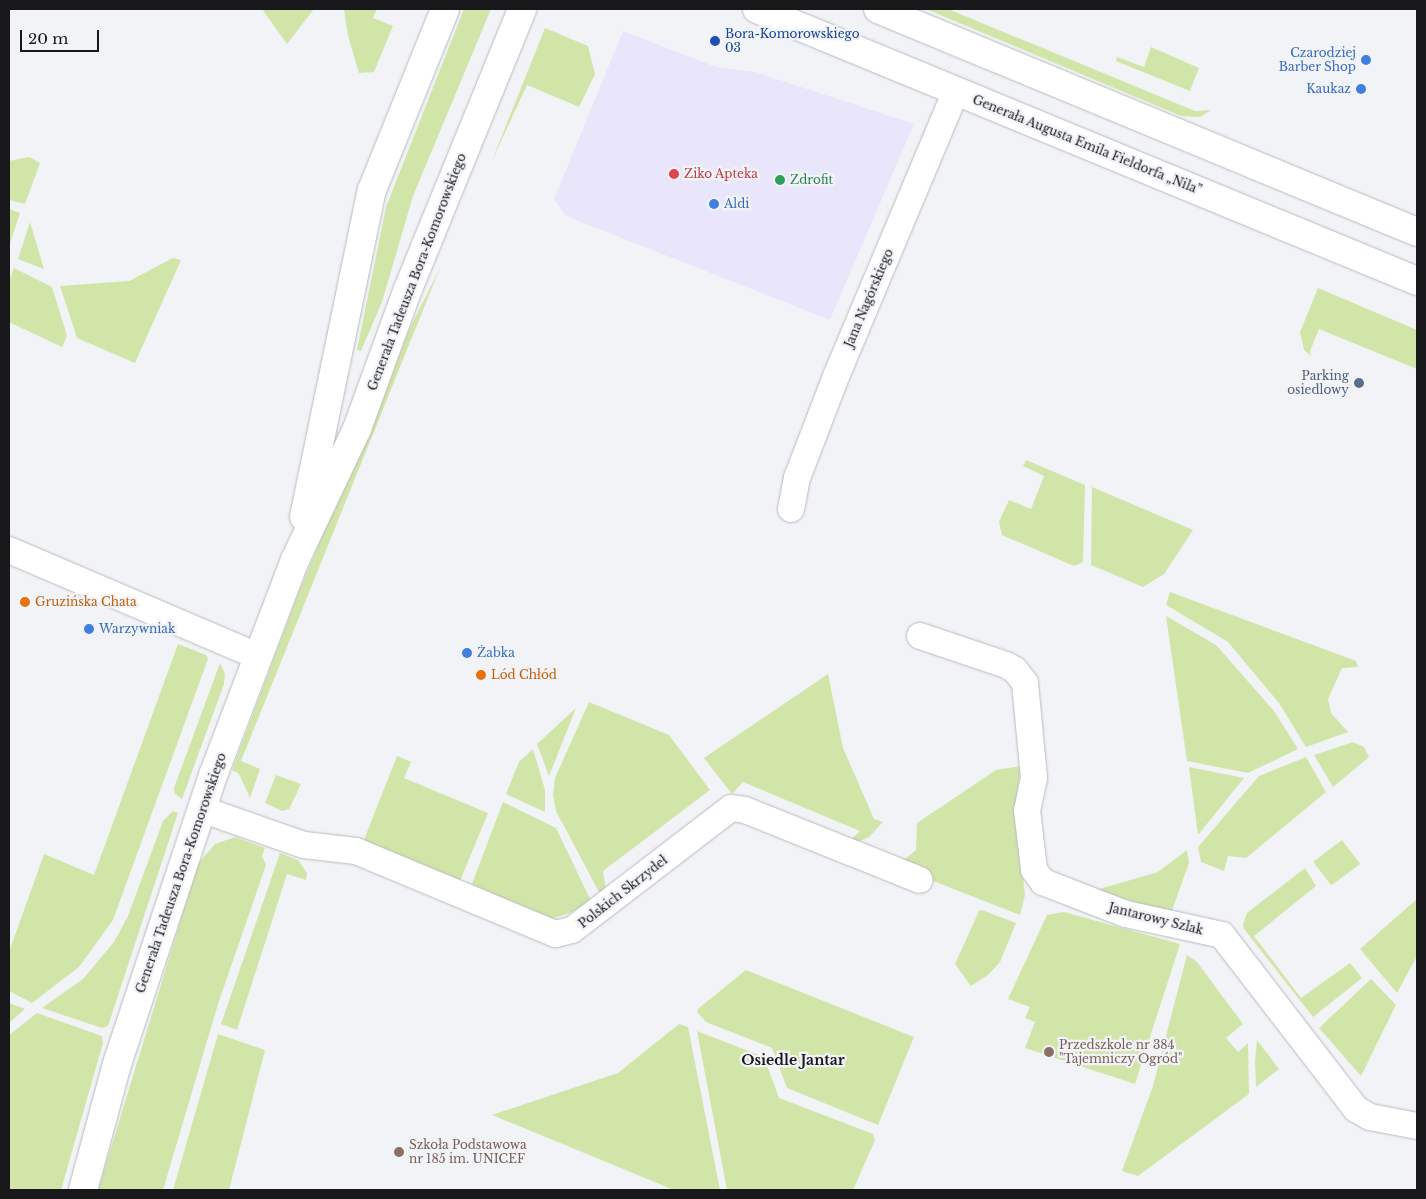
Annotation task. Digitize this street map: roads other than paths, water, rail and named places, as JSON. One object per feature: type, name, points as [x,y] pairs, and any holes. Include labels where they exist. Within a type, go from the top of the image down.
[{"type":"street","name":"Generała Tadeusza Bora-Komorowskiego","points":[[296,560],[372,190],[445,9]]},
{"type":"street","name":"Generała Tadeusza Bora-Komorowskiego","points":[[83,1190],[117,1064],[201,809],[296,560],[357,429],[408,289],[522,9]]},
{"type":"street","name":"Generała Augusta Emila Fieldorfa „Nila”","points":[[757,9],[1417,281]]},
{"type":"street","points":[[878,9],[1417,232]]},
{"type":"street","name":"Jana Nagórskiego","points":[[791,508],[797,478],[807,450],[956,91]]},
{"type":"street","points":[[9,550],[258,656]]},
{"type":"street","name":"Jantarowy Szlak","points":[[920,636],[1006,665],[1015,670],[1025,683],[1034,778],[1027,810],[1034,870],[1043,882],[1126,914],[1222,936],[1356,1108],[1370,1117],[1417,1126]]},
{"type":"street","name":"Polskich Skrzydeł","points":[[201,809],[304,845],[356,851],[561,935],[602,908],[731,808],[745,810],[920,880]]},
{"type":"place","name":"Bora-Komorowskiego 03","points":[[715,41]]},
{"type":"place","name":"Czarodziej Barber Shop","points":[[1366,60]]},
{"type":"place","name":"Kaukaz","points":[[1361,89]]},
{"type":"place","name":"Ziko Apteka","points":[[674,174]]},
{"type":"place","name":"Zdrofit","points":[[780,180]]},
{"type":"place","name":"Aldi","points":[[714,204]]},
{"type":"place","name":"Parking osiedlowy","points":[[1359,383]]},
{"type":"place","name":"Gruzińska Chata","points":[[25,602]]},
{"type":"place","name":"Warzywniak","points":[[89,629]]},
{"type":"place","name":"Żabka","points":[[467,653]]},
{"type":"place","name":"Lód Chłód","points":[[481,675]]},
{"type":"place","name":"Przedszkole nr 384 \"Tajemniczy Ogród\"","points":[[1049,1052]]},
{"type":"place","name":"Szkoła Podstawowa nr 185 im. UNICEF","points":[[399,1152]]},
{"type":"district","name":"Osiedle Jantar","points":[[793,1060]]}]
